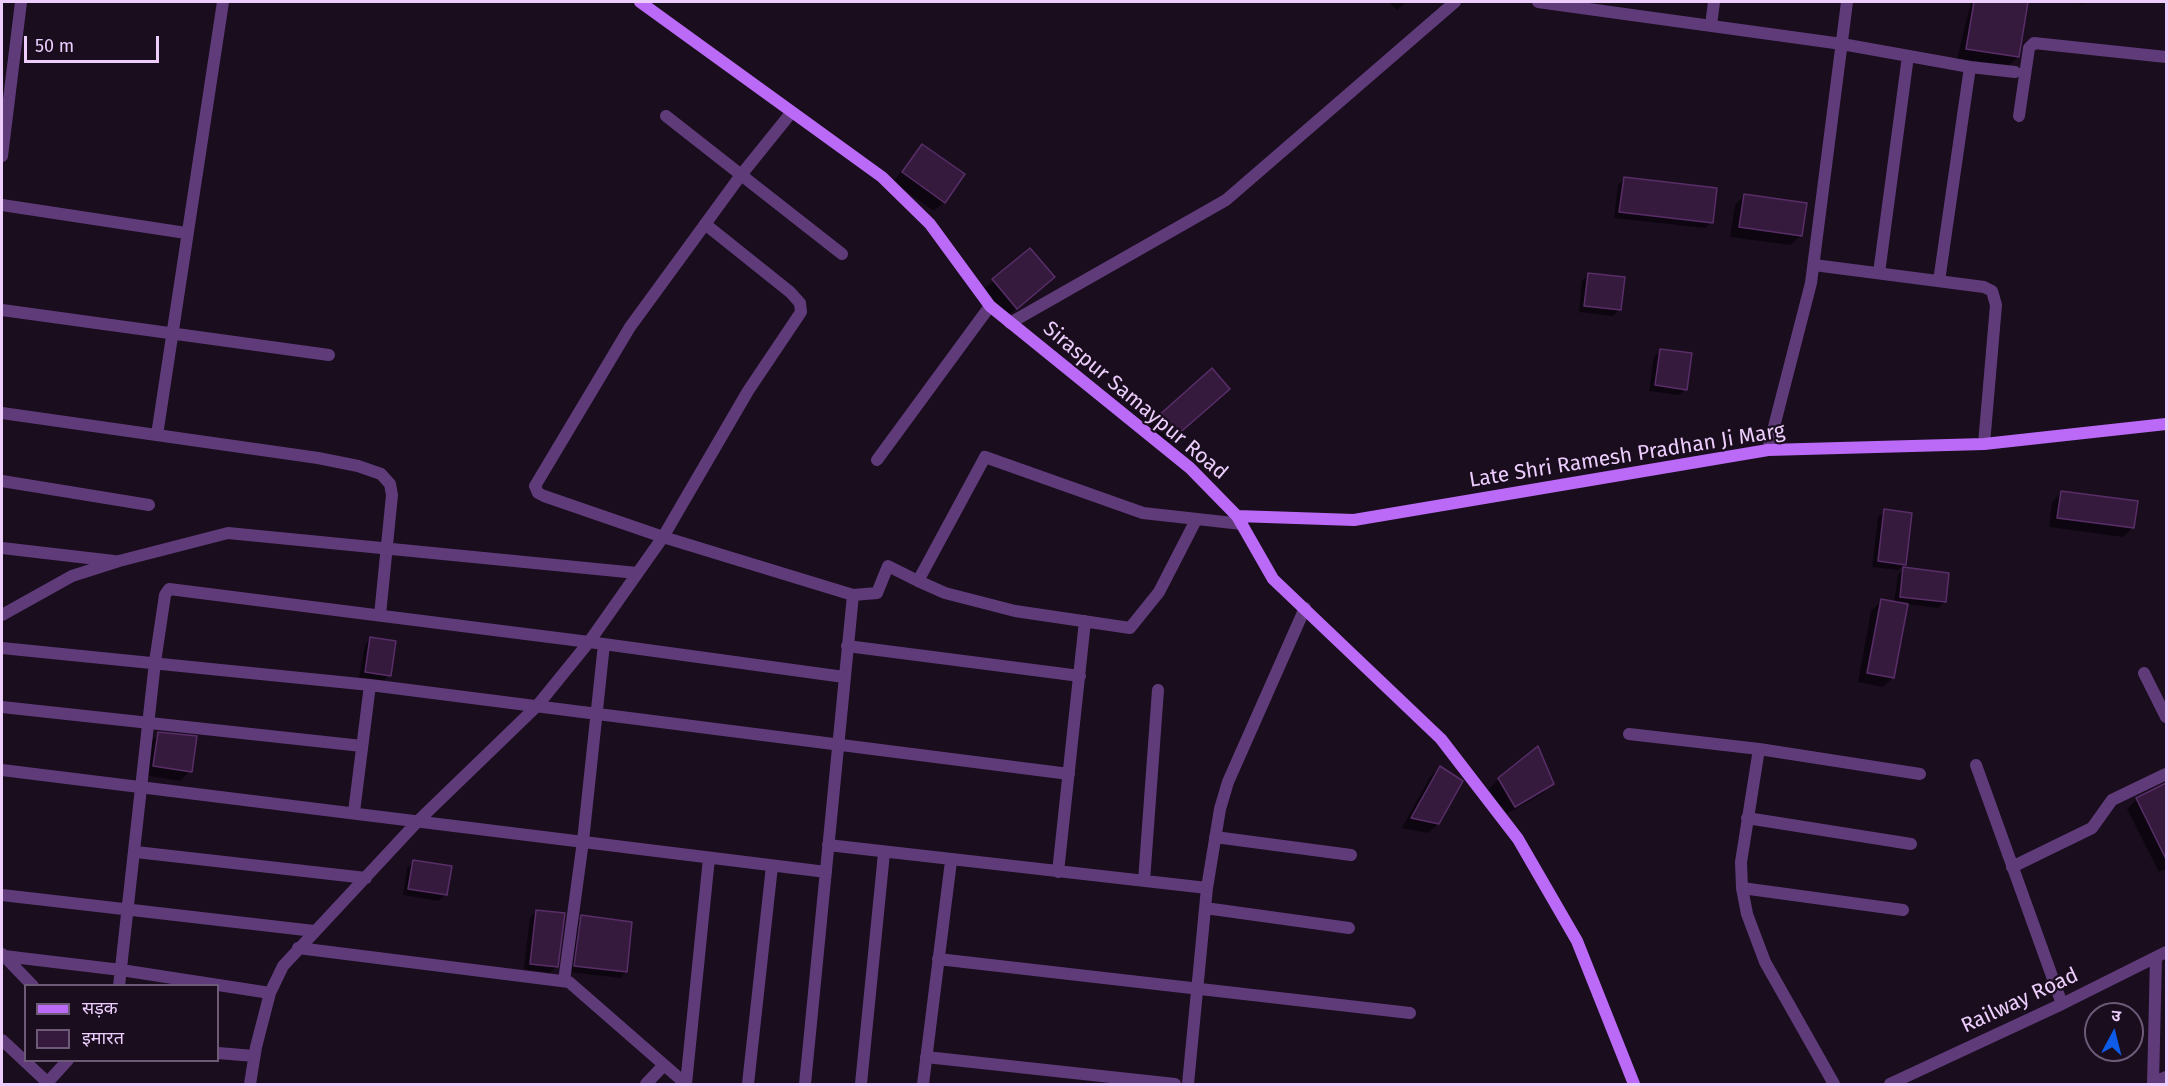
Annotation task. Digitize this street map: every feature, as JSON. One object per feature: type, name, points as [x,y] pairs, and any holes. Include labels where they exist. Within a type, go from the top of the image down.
[{"type":"street","points":[[2,156],[21,2]]},
{"type":"street","points":[[157,435],[223,2]]},
{"type":"street","name":"Siraspur Samaypur Road","points":[[640,2],[882,177],[911,203],[930,224],[990,306],[1190,468],[1239,520],[1273,579],[1441,739],[1518,839],[1577,941],[1634,1084]]},
{"type":"street","points":[[1010,322],[1226,200],[1455,2]]},
{"type":"street","points":[[1538,2],[1842,44],[1970,67],[2015,72]]},
{"type":"street","points":[[1711,25],[1714,2]]},
{"type":"street","points":[[1768,450],[1814,265],[1847,2]]},
{"type":"street","points":[[2019,116],[2029,48],[2034,43],[2166,57]]},
{"type":"street","points":[[1879,273],[1908,56]]},
{"type":"street","points":[[1939,281],[1970,67]]},
{"type":"street","points":[[791,113],[741,175],[630,327],[535,486],[538,493],[663,537],[853,595],[877,593],[888,566],[945,593],[1015,610],[1131,628],[1159,592],[1196,520]]},
{"type":"street","points":[[666,116],[842,254]]},
{"type":"street","points":[[2,205],[186,233]]},
{"type":"street","points":[[250,1084],[254,1056],[270,993],[283,966],[418,821],[537,706],[589,642],[663,537],[748,391],[801,312],[800,303],[790,292],[705,224]]},
{"type":"street","points":[[1814,265],[1984,287],[1992,291],[1995,296],[1984,444]]},
{"type":"street","points":[[877,460],[990,306]]},
{"type":"street","points":[[2,310],[329,355]]},
{"type":"street","points":[[2,413],[318,458],[358,466],[381,474],[390,484],[392,495],[380,615]]},
{"type":"street","name":"Late Shri Ramesh Pradhan Ji Marg","points":[[1239,520],[1354,520],[1768,450],[1984,444],[2166,424]]},
{"type":"street","points":[[918,581],[985,457],[1143,513],[1196,520],[1239,520]]},
{"type":"street","points":[[2,481],[149,505]]},
{"type":"street","points":[[2,615],[72,576],[118,561],[228,533],[637,573]]},
{"type":"street","points":[[2,548],[118,561]]},
{"type":"street","points":[[119,984],[136,852],[155,662],[165,595],[169,589],[844,677]]},
{"type":"street","points":[[805,1084],[853,595]]},
{"type":"street","points":[[1188,1084],[1207,888],[1215,837],[1228,782],[1305,608]]},
{"type":"street","points":[[1058,872],[1085,621]]},
{"type":"street","points":[[564,981],[583,841],[604,644]]},
{"type":"street","points":[[847,646],[1080,676]]},
{"type":"street","points":[[2,648],[370,685],[1069,774]]},
{"type":"street","points":[[2144,673],[2166,717]]},
{"type":"street","points":[[354,812],[370,685]]},
{"type":"street","points":[[1144,881],[1158,690]]},
{"type":"street","points":[[2,707],[362,746]]},
{"type":"street","points":[[1629,734],[1759,749],[1920,774]]},
{"type":"street","points":[[1759,749],[1746,818],[1741,862],[1742,888],[1752,933],[1765,962],[1834,1084]]},
{"type":"street","points":[[1976,765],[2062,1004]]},
{"type":"street","points":[[2,770],[826,872]]},
{"type":"street","points":[[2012,867],[2092,828],[2112,800],[2166,774]]},
{"type":"street","points":[[1746,818],[1911,844]]},
{"type":"street","points":[[1215,837],[1351,855]]},
{"type":"street","points":[[828,845],[951,861],[1207,888]]},
{"type":"street","points":[[136,852],[366,878]]},
{"type":"street","points":[[861,1084],[884,853]]},
{"type":"street","points":[[686,1084],[710,858]]},
{"type":"street","points":[[923,1084],[951,861]]},
{"type":"street","points":[[748,1084],[772,866]]},
{"type":"street","points":[[1742,888],[1903,910]]},
{"type":"street","points":[[2,895],[314,931]]},
{"type":"street","points":[[1205,908],[1349,927]]},
{"type":"street","points":[[298,948],[564,981],[573,985],[686,1084]]},
{"type":"street","points":[[2153,1084],[2161,954]]},
{"type":"street","name":"Railway Road","points":[[1892,1084],[2062,1004],[2161,954]]},
{"type":"street","points":[[3,955],[212,984]]},
{"type":"street","points":[[3,955],[31,984]]},
{"type":"street","points":[[938,959],[1410,1013]]},
{"type":"street","points":[[219,985],[270,993]]},
{"type":"street","points":[[2,1040],[24,1062]]},
{"type":"street","points":[[219,1053],[254,1056]]},
{"type":"street","points":[[926,1057],[1175,1084]]},
{"type":"street","points":[[24,1062],[47,1084],[66,1062]]},
{"type":"street","points":[[646,1084],[664,1065]]},
{"type":"street","points":[[2153,1084],[2166,1077]]},
{"type":"building","points":[[1974,2],[2028,2],[2019,57],[1966,49]]},
{"type":"building","points":[[922,144],[965,174],[945,203],[902,172]]},
{"type":"building","points":[[1624,177],[1717,188],[1713,223],[1619,212]]},
{"type":"building","points":[[1744,194],[1807,203],[1802,236],[1739,227]]},
{"type":"building","points":[[1030,248],[1055,277],[1017,309],[992,279]]},
{"type":"building","points":[[1588,273],[1625,277],[1621,310],[1584,306]]},
{"type":"building","points":[[1660,349],[1692,353],[1687,390],[1655,385]]},
{"type":"building","points":[[1212,368],[1230,389],[1175,437],[1157,417]]},
{"type":"building","points":[[2061,491],[2138,501],[2134,528],[2057,518]]},
{"type":"building","points":[[1884,509],[1912,513],[1906,565],[1878,561]]},
{"type":"building","points":[[1903,567],[1949,573],[1946,602],[1900,597]]},
{"type":"building","points":[[1881,599],[1908,604],[1894,678],[1867,673]]},
{"type":"building","points":[[370,637],[396,641],[391,676],[365,672]]},
{"type":"building","points":[[158,732],[197,736],[192,772],[153,766]]},
{"type":"building","points":[[1538,746],[1554,784],[1515,807],[1498,778]]},
{"type":"building","points":[[1440,766],[1463,781],[1439,824],[1411,818]]},
{"type":"building","points":[[2166,783],[2166,859],[2136,798]]},
{"type":"building","points":[[413,860],[452,866],[447,895],[408,889]]},
{"type":"building","points":[[536,910],[565,913],[558,967],[530,964]]},
{"type":"building","points":[[581,915],[632,922],[627,972],[574,966]]}]
